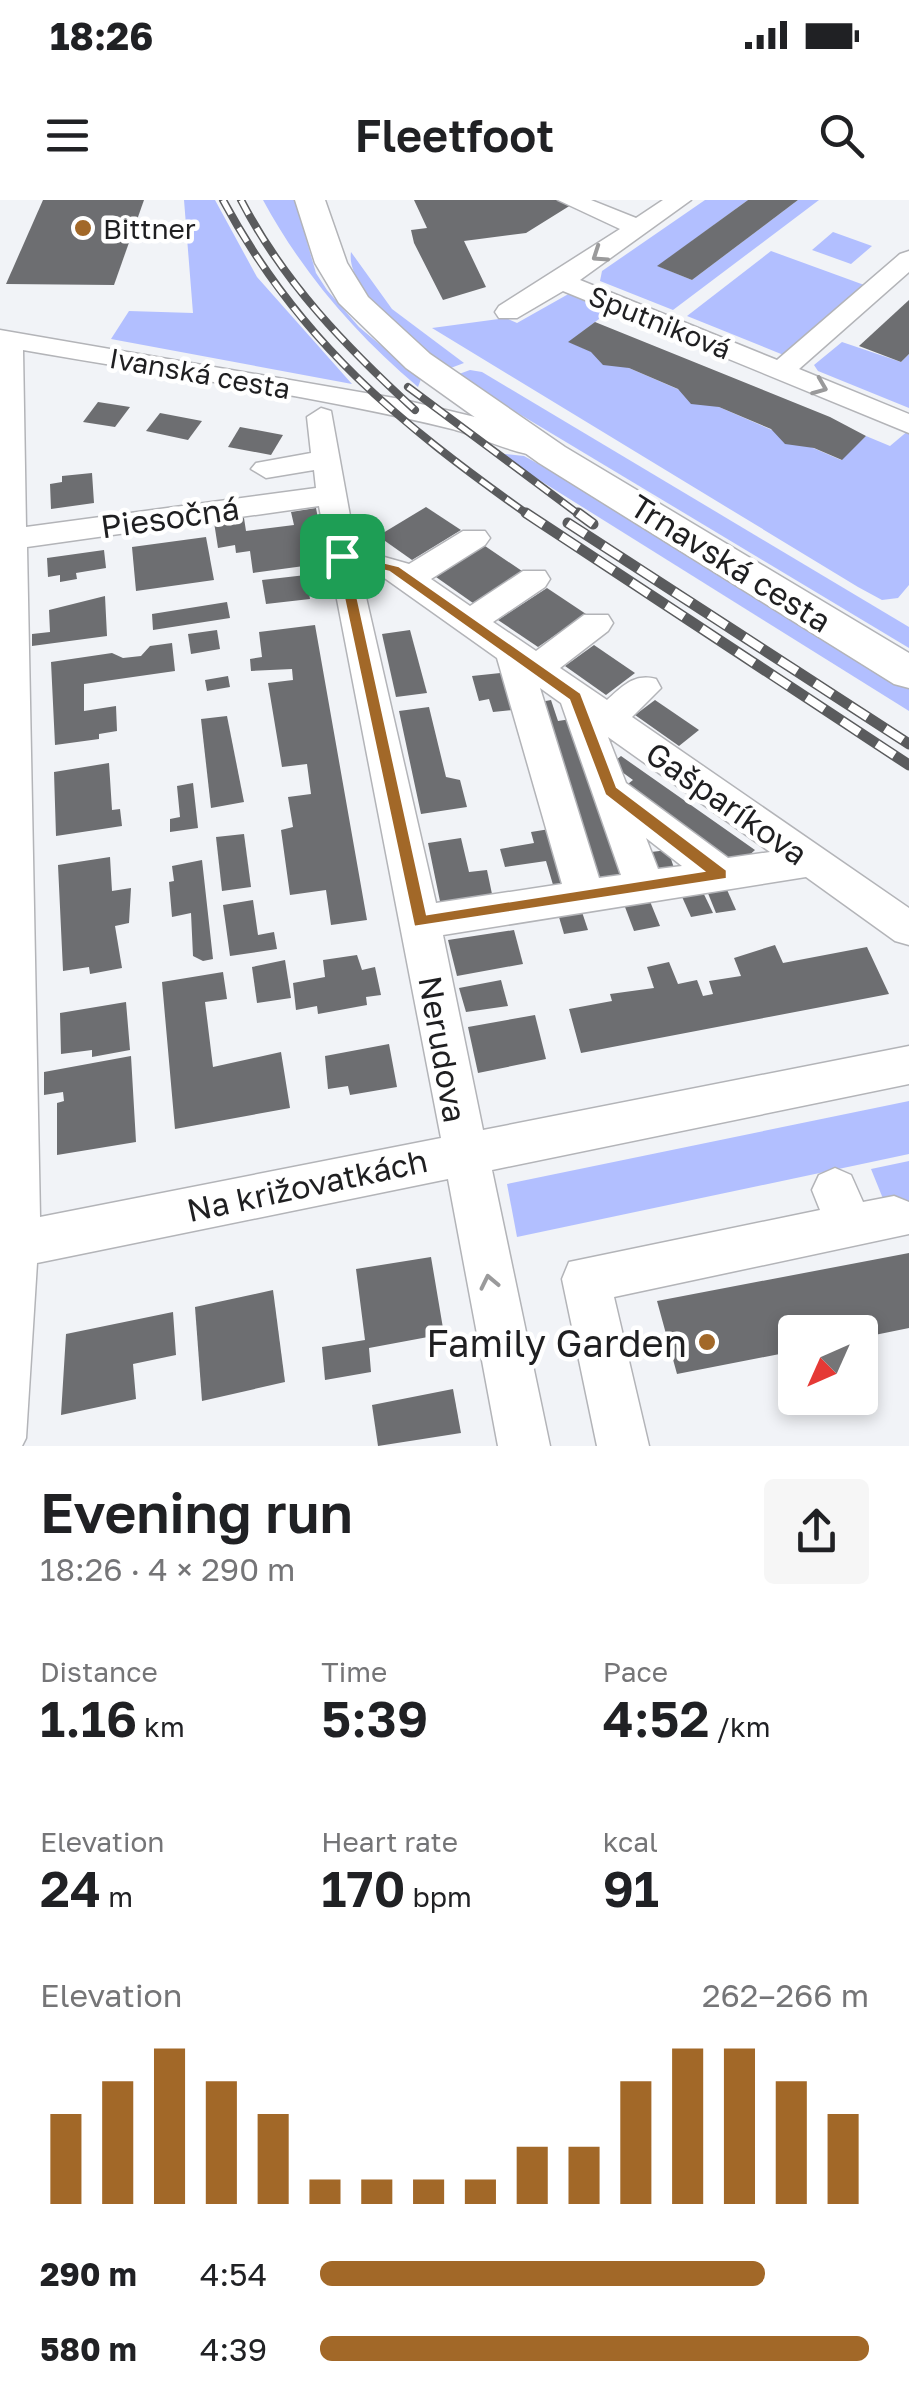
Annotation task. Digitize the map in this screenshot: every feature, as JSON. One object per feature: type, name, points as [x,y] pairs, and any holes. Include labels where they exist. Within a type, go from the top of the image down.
[{"type":"main road","name":"Trnavská cesta","points":[[310,200],[331,262],[355,303],[442,378],[552,455],[909,673]]},
{"type":"street","points":[[570,200],[638,228]]},
{"type":"street","name":"Sputniková","points":[[561,281],[679,200]]},
{"type":"street","points":[[780,372],[909,259]]},
{"type":"street","points":[[508,312],[561,281]]},
{"type":"street","name":"Sputniková","points":[[561,281],[909,424]]},
{"type":"street","points":[[0,1438],[8,1247],[6,838],[10,538],[4,488],[4,339]]},
{"type":"street","name":"Ivanská cesta","points":[[4,339],[400,408],[494,430],[552,455]]},
{"type":"street","points":[[400,408],[433,397],[442,378]]},
{"type":"street","name":"Nerudova","points":[[321,416],[342,556],[420,922],[462,1154],[524,1446]]},
{"type":"street","points":[[266,469],[328,459]]},
{"type":"street","name":"Piesočná","points":[[10,538],[332,494]]},
{"type":"street","points":[[409,579],[474,538]]},
{"type":"street","name":"Gašparíkova","points":[[342,556],[394,569],[909,929]]},
{"type":"street","points":[[470,622],[534,580]]},
{"type":"street","points":[[585,896],[524,660],[596,623]]},
{"type":"street","points":[[607,719],[644,688]]},
{"type":"street","points":[[576,696],[645,886]]},
{"type":"street","points":[[610,791],[721,874]]},
{"type":"street","points":[[420,922],[810,861]]},
{"type":"street","name":"Na križovatkách","points":[[8,1247],[909,1064]]},
{"type":"street","points":[[623,1446],[586,1280],[860,1211]]},
{"type":"shaded area","points":[[184,200],[215,200],[257,277],[352,384],[111,339],[129,311],[193,313]]},
{"type":"shaded area","points":[[263,200],[295,200],[316,273],[327,290],[359,327],[421,379],[418,387],[332,301]]},
{"type":"shaded area","points":[[705,200],[748,200],[658,266],[692,280],[798,200],[819,200],[673,310],[600,281],[602,271]]},
{"type":"shaded area","points":[[833,232],[872,246],[851,264],[812,250]]},
{"type":"shaded area","points":[[771,251],[867,286],[786,356],[687,316]]},
{"type":"shaded area","points":[[351,252],[392,309],[464,363],[448,369],[387,316],[360,284],[352,267]]},
{"type":"shaded area","points":[[572,292],[612,309],[569,342],[841,460],[866,436],[890,446],[909,430],[909,585],[898,598],[882,600],[858,587],[432,328],[506,318],[517,323]]},
{"type":"shaded area","points":[[842,342],[901,362],[909,354],[909,408],[818,371],[814,365]]},
{"type":"shaded area","points":[[470,370],[482,372],[909,627],[909,648],[476,388],[459,374]]},
{"type":"shaded area","points":[[496,453],[524,456],[605,501],[909,687],[909,711]]},
{"type":"shaded area","points":[[909,1101],[909,1154],[517,1237],[507,1184]]},
{"type":"shaded area","points":[[909,1161],[909,1207],[888,1211],[871,1169]]},
{"type":"building","name":"Bittner","points":[[43,200],[144,200],[114,285],[6,284]]},
{"type":"building","points":[[414,200],[579,200],[526,233],[464,241],[486,287],[443,300],[414,243],[411,230],[427,228]]},
{"type":"building","points":[[748,200],[798,200],[692,280],[657,266]]},
{"type":"building","points":[[909,300],[909,354],[901,362],[859,346]]},
{"type":"building","points":[[595,322],[830,417],[866,436],[842,460],[814,448],[785,444],[771,429],[719,407],[691,404],[678,389],[629,368],[603,365],[591,352],[568,342]]},
{"type":"building","points":[[98,402],[130,407],[115,427],[83,422]]},
{"type":"building","points":[[160,413],[202,421],[188,440],[146,431]]},
{"type":"building","points":[[240,427],[283,435],[271,455],[228,447]]},
{"type":"building","points":[[92,473],[94,503],[51,509],[50,484],[62,482],[62,476]]},
{"type":"building","points":[[426,507],[461,530],[412,560],[378,536]]},
{"type":"building","points":[[316,508],[322,539],[300,541],[304,566],[253,573],[250,551],[236,553],[235,545],[218,548],[214,522],[244,518],[246,531],[294,525],[291,512]]},
{"type":"building","points":[[206,537],[214,580],[136,591],[132,547]]},
{"type":"building","points":[[485,546],[522,571],[473,603],[436,577]]},
{"type":"building","points":[[104,550],[106,568],[76,573],[77,579],[60,582],[60,575],[48,577],[47,558]]},
{"type":"building","points":[[306,575],[310,599],[266,604],[262,580]]},
{"type":"building","points":[[547,588],[586,614],[538,647],[498,620]]},
{"type":"building","points":[[105,596],[107,636],[32,646],[32,634],[50,632],[49,610]]},
{"type":"building","points":[[227,602],[230,618],[153,630],[152,614]]},
{"type":"building","points":[[315,625],[367,920],[331,925],[326,890],[290,895],[281,830],[293,827],[288,797],[311,794],[307,764],[282,767],[268,683],[293,680],[292,669],[251,671],[250,659],[262,657],[259,632]]},
{"type":"building","points":[[217,630],[220,649],[191,654],[188,634]]},
{"type":"building","points":[[410,630],[427,693],[396,697],[382,634]]},
{"type":"building","points":[[172,643],[175,671],[84,684],[84,711],[116,706],[117,731],[99,734],[99,739],[55,745],[51,662],[112,653],[123,658],[141,656],[150,646]]},
{"type":"building","points":[[594,645],[635,673],[606,695],[565,666]]},
{"type":"building","points":[[510,672],[521,709],[493,712],[489,699],[479,701],[472,676]]},
{"type":"building","points":[[228,676],[230,687],[207,691],[205,680]]},
{"type":"building","points":[[551,700],[558,721],[571,719],[625,885],[591,890],[535,703]]},
{"type":"building","points":[[655,700],[699,730],[679,746],[635,715]]},
{"type":"building","points":[[429,707],[446,777],[460,780],[467,807],[421,814],[399,711]]},
{"type":"building","points":[[227,716],[244,802],[211,808],[201,719]]},
{"type":"building","points":[[621,756],[755,850],[736,867],[624,787],[633,780],[611,764]]},
{"type":"building","points":[[109,763],[112,810],[120,809],[122,826],[56,836],[54,772]]},
{"type":"building","points":[[193,783],[198,828],[170,832],[170,819],[180,817],[177,786]]},
{"type":"building","points":[[556,828],[574,892],[556,895],[546,861],[505,867],[500,849],[534,843],[531,832]]},
{"type":"building","points":[[244,834],[251,887],[222,891],[216,837]]},
{"type":"building","points":[[461,838],[469,872],[487,870],[492,894],[482,896],[484,905],[442,911],[428,843]]},
{"type":"building","points":[[668,850],[677,877],[661,879],[651,852]]},
{"type":"building","points":[[110,857],[112,891],[131,888],[129,923],[115,926],[122,968],[90,974],[89,967],[63,971],[58,865]]},
{"type":"building","points":[[202,860],[213,959],[203,961],[193,956],[191,913],[172,917],[169,882],[174,881],[172,866]]},
{"type":"building","points":[[724,883],[736,910],[716,913],[705,886]]},
{"type":"building","points":[[700,886],[713,913],[691,917],[679,890]]},
{"type":"building","points":[[647,894],[660,926],[634,931],[622,899]]},
{"type":"building","points":[[253,900],[258,935],[274,932],[277,949],[230,956],[223,905]]},
{"type":"building","points":[[579,903],[588,930],[564,934],[556,907]]},
{"type":"building","points":[[514,930],[523,964],[457,976],[448,940]]},
{"type":"building","points":[[775,945],[783,963],[867,947],[889,994],[581,1053],[569,1009],[612,1001],[610,994],[654,988],[647,967],[669,962],[678,984],[697,980],[703,996],[713,994],[709,981],[741,976],[734,958]]},
{"type":"building","points":[[357,955],[362,970],[375,967],[381,995],[366,997],[367,1005],[318,1014],[317,1006],[296,1010],[293,983],[325,977],[323,960]]},
{"type":"building","points":[[285,960],[291,998],[257,1003],[252,967]]},
{"type":"building","points":[[223,972],[227,999],[205,1002],[213,1067],[281,1052],[290,1108],[175,1129],[162,982]]},
{"type":"building","points":[[501,980],[508,1006],[466,1012],[459,988]]},
{"type":"building","points":[[126,1002],[130,1050],[92,1057],[92,1050],[61,1054],[60,1013]]},
{"type":"building","points":[[535,1015],[546,1059],[478,1073],[468,1027]]},
{"type":"building","points":[[389,1044],[397,1087],[350,1095],[348,1086],[328,1089],[325,1056]]},
{"type":"building","points":[[131,1056],[136,1142],[57,1155],[57,1103],[64,1101],[63,1092],[44,1095],[44,1072]]},
{"type":"building","points":[[909,1253],[909,1328],[878,1334],[878,1315],[778,1315],[778,1354],[677,1374],[657,1301]]},
{"type":"building","points":[[431,1257],[444,1334],[369,1348],[371,1372],[325,1380],[322,1347],[365,1340],[356,1269]]},
{"type":"building","points":[[273,1290],[285,1382],[202,1401],[195,1307]]},
{"type":"building","points":[[173,1312],[176,1355],[133,1364],[136,1399],[61,1415],[66,1334]]},
{"type":"building","points":[[453,1389],[461,1433],[378,1446],[372,1405]]},
{"type":"railway","points":[[223,200],[285,297],[356,377],[438,448],[530,516]]},
{"type":"railway","points":[[241,200],[277,259],[318,312],[415,410]]},
{"type":"railway","points":[[408,387],[581,516]]},
{"type":"railway","points":[[526,513],[909,765]]},
{"type":"railway","points":[[578,513],[593,524]]},
{"type":"railway","points":[[568,523],[909,744]]},
{"type":"place","name":"Bittner","points":[[83,228]]},
{"type":"place","name":"Family Garden","points":[[707,1342]]},
{"type":"route","points":[[342,556],[394,569],[576,696],[610,791],[721,874],[420,922],[342,556]]}]
